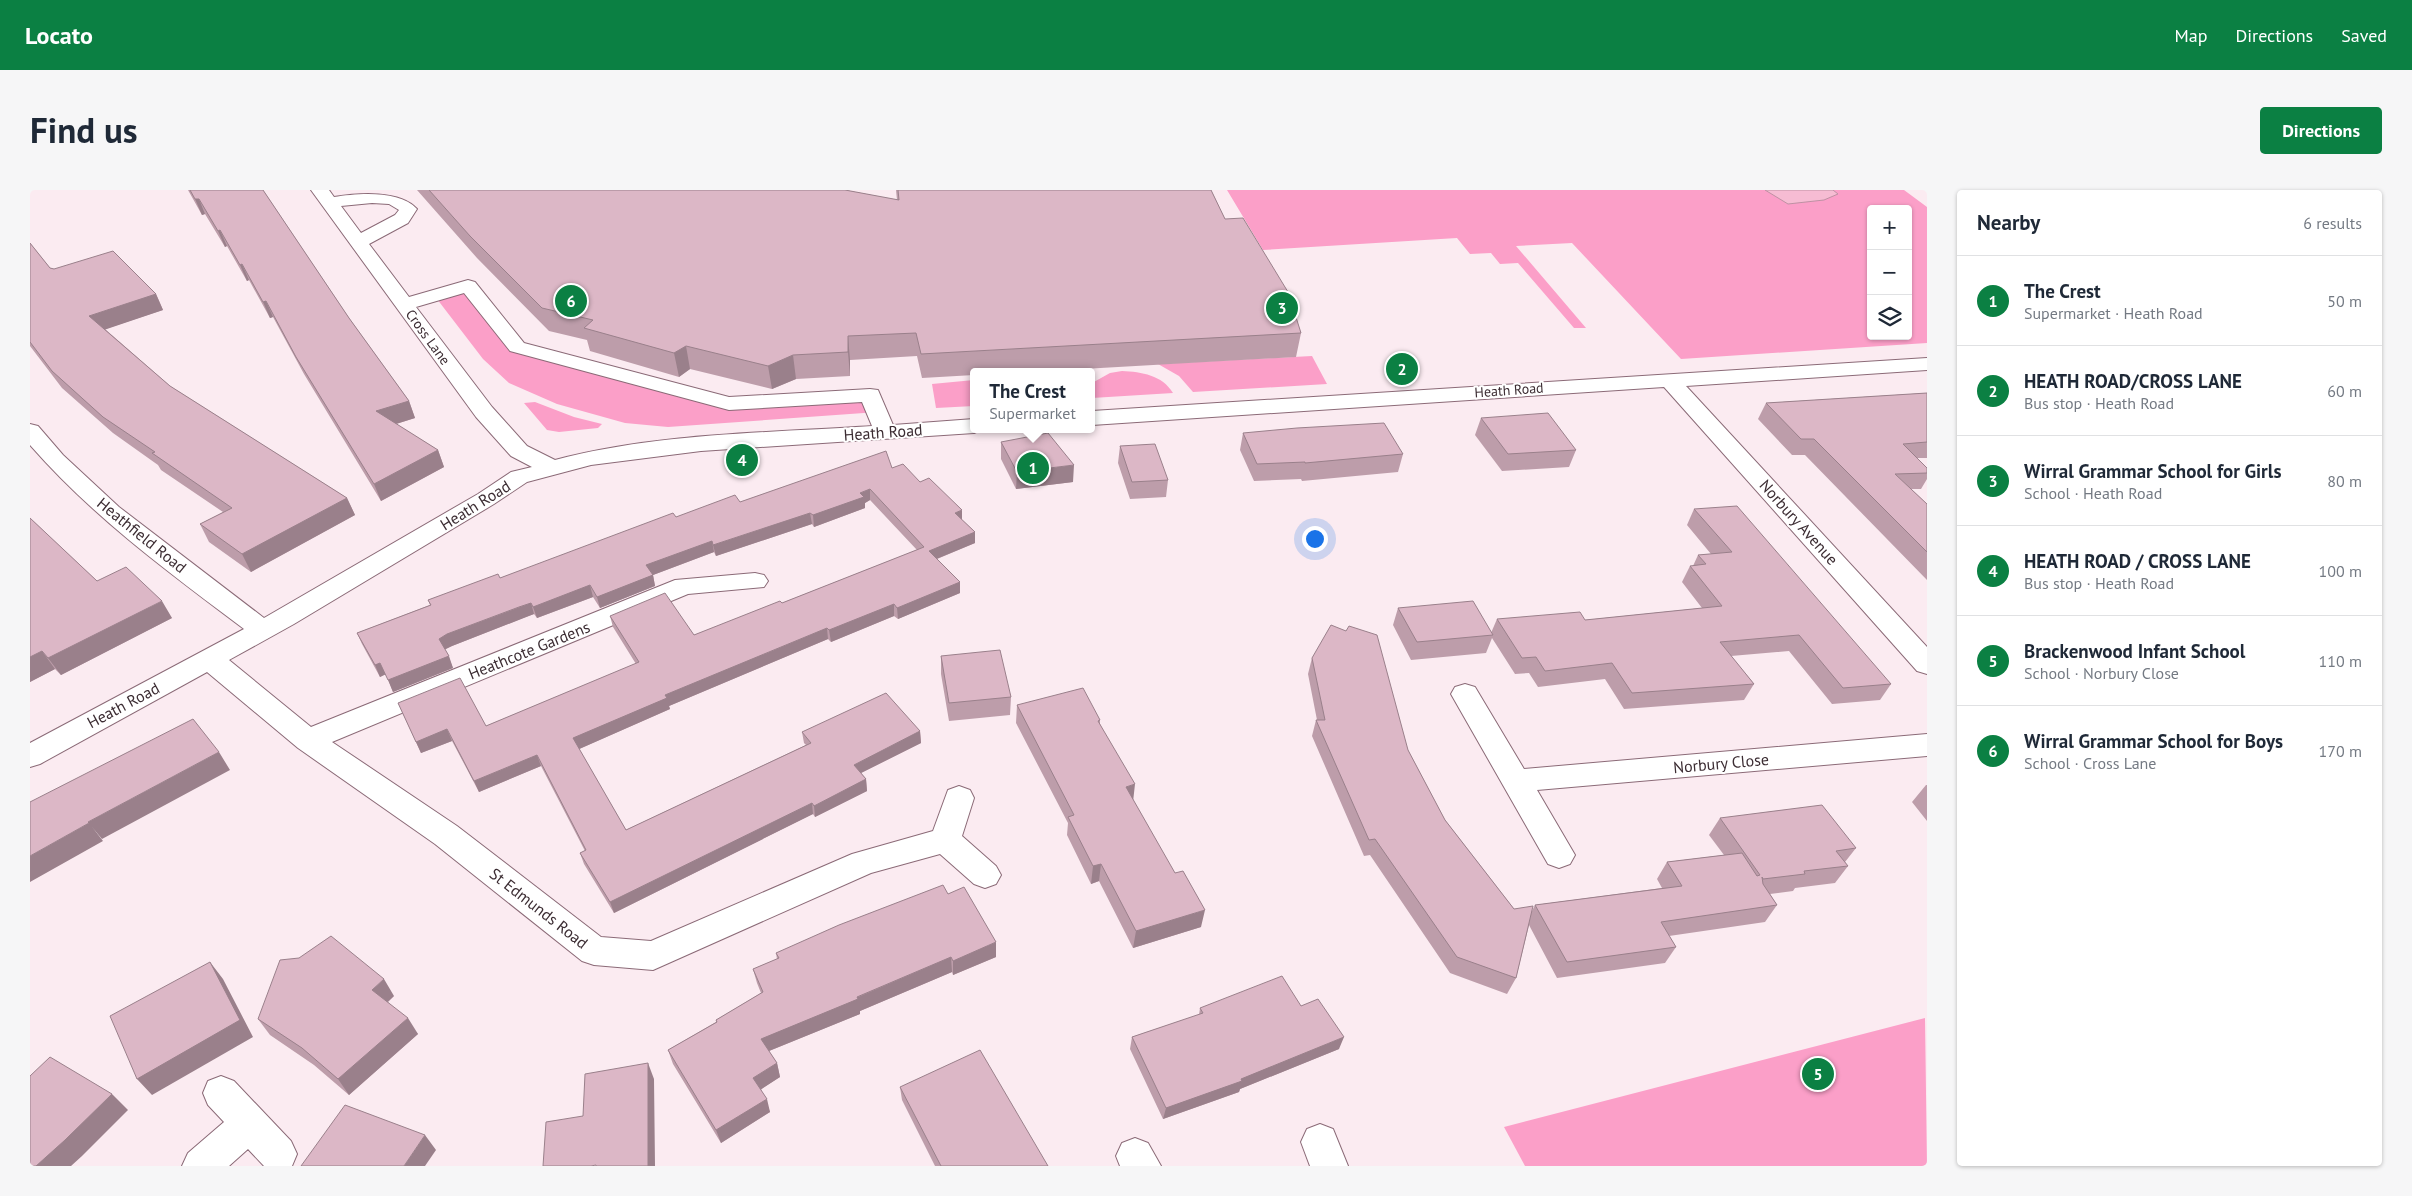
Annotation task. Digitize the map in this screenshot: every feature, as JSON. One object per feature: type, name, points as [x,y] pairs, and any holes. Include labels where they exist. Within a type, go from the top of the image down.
[{"type":"street","name":"Cross Lane","points":[[325,196],[484,412],[519,451],[552,468]]},
{"type":"street","points":[[325,196],[385,197],[403,202],[408,209],[402,219],[359,242]]},
{"type":"street","points":[[404,304],[468,286],[517,347],[729,404],[870,395],[886,432]]},
{"type":"street","name":"Heath Road","points":[[1095,418],[1927,364]]},
{"type":"street","name":"Norbury Avenue","points":[[1670,381],[1927,664]]},
{"type":"street","name":"Heath Road","points":[[30,756],[263,630],[478,504],[519,477],[590,458],[702,444],[970,426]]},
{"type":"street","name":"Heathfield Road","points":[[30,431],[52,458],[131,530],[263,630]]},
{"type":"street","name":"Heathcote Gardens","points":[[308,740],[684,586],[755,581]]},
{"type":"street","name":"St Edmunds Road","points":[[209,659],[308,740],[446,835],[594,951],[653,956],[863,863],[945,840]]},
{"type":"street","points":[[1465,694],[1559,855]]},
{"type":"street","name":"Norbury Close","points":[[1516,781],[1927,745]]},
{"type":"street","points":[[959,798],[945,840],[985,875]]},
{"type":"street","points":[[221,1093],[278,1154]]},
{"type":"street","points":[[201,1166],[250,1124]]},
{"type":"shaded area","points":[[1227,190],[1904,190],[1927,207],[1927,343],[1681,359],[1572,243],[1516,246],[1586,328],[1574,328],[1518,263],[1500,264],[1491,253],[1470,254],[1457,238],[1263,250]]},
{"type":"shaded area","points":[[1765,190],[1833,190],[1838,194],[1824,200],[1788,204]]},
{"type":"shaded area","points":[[466,291],[502,338],[722,406],[858,398],[878,412],[668,427],[625,423],[557,404],[509,383],[483,359],[437,299]]},
{"type":"shaded area","points":[[1312,356],[1327,384],[1193,392],[1179,376],[1158,364]]},
{"type":"shaded area","points":[[1122,371],[1137,372],[1151,376],[1163,382],[1173,393],[1095,398],[1095,381],[1110,373]]},
{"type":"shaded area","points":[[970,380],[970,406],[936,408],[932,384]]},
{"type":"shaded area","points":[[535,402],[574,417],[602,424],[598,428],[559,432],[547,430],[524,403]]},
{"type":"shaded area","points":[[1925,1018],[1927,1166],[1525,1166],[1504,1127]]},
{"type":"building","points":[[190,190],[263,190],[349,318],[409,401],[376,411],[438,450],[374,484],[296,357],[266,301],[263,302],[220,230],[218,231],[199,199],[195,199]]},
{"type":"building","points":[[429,190],[845,190],[899,200],[898,190],[1211,190],[1225,219],[1243,218],[1288,292],[1301,333],[921,354],[916,333],[848,336],[848,352],[793,355],[768,366],[686,346],[674,353],[584,328],[593,320],[542,308],[470,236]]},
{"type":"building","points":[[30,243],[50,268],[54,269],[113,251],[156,294],[89,316],[170,386],[347,498],[242,554],[200,524],[232,508],[103,417],[52,371],[30,342]]},
{"type":"building","points":[[1927,393],[1927,442],[1903,444],[1927,468],[1927,473],[1895,474],[1927,504],[1927,552],[1814,439],[1801,439],[1766,403]]},
{"type":"building","points":[[1548,413],[1576,450],[1508,454],[1481,418]]},
{"type":"building","points":[[1384,423],[1403,454],[1305,463],[1257,464],[1243,433],[1297,428]]},
{"type":"building","points":[[1048,433],[1074,465],[1017,472],[1001,442]]},
{"type":"building","points":[[1155,444],[1168,480],[1132,482],[1120,446]]},
{"type":"building","points":[[886,451],[892,468],[903,464],[920,482],[929,478],[962,510],[955,513],[975,532],[929,551],[960,582],[897,608],[894,604],[829,630],[827,628],[665,695],[667,698],[573,738],[626,830],[811,743],[802,732],[886,693],[920,731],[854,765],[866,779],[814,806],[812,803],[610,902],[580,853],[586,850],[537,755],[474,781],[447,729],[416,742],[398,703],[460,678],[486,726],[639,662],[610,616],[665,593],[694,635],[780,601],[782,603],[924,547],[870,489],[860,493],[864,497],[813,515],[810,513],[713,545],[712,541],[646,565],[653,575],[597,597],[590,585],[533,607],[531,603],[447,634],[439,639],[449,656],[388,680],[380,663],[375,665],[357,633],[431,605],[428,600],[498,574],[500,578],[673,513],[676,517],[735,495],[740,502]]},
{"type":"building","points":[[1737,506],[1891,684],[1843,688],[1799,635],[1720,642],[1754,684],[1632,693],[1612,663],[1545,671],[1536,657],[1522,658],[1497,619],[1580,612],[1585,620],[1722,606],[1690,566],[1706,564],[1698,555],[1732,552],[1694,509]]},
{"type":"building","points":[[30,518],[97,581],[126,567],[162,601],[48,658],[42,651],[30,657]]},
{"type":"building","points":[[1473,601],[1493,635],[1417,642],[1398,608]]},
{"type":"building","points":[[1331,625],[1346,631],[1349,626],[1377,635],[1408,750],[1445,820],[1514,909],[1533,906],[1516,978],[1457,957],[1375,839],[1369,840],[1316,720],[1325,720],[1312,658]]},
{"type":"building","points":[[1000,650],[1011,697],[949,703],[941,656]]},
{"type":"building","points":[[1083,688],[1100,720],[1098,721],[1135,784],[1126,787],[1175,873],[1183,871],[1205,910],[1136,931],[1101,864],[1093,866],[1068,817],[1074,815],[1017,705]]},
{"type":"building","points":[[193,719],[219,752],[88,822],[30,856],[30,802]]},
{"type":"building","points":[[1822,805],[1856,848],[1836,851],[1848,866],[1804,871],[1805,874],[1763,879],[1762,877],[1763,884],[1777,905],[1661,922],[1676,947],[1567,962],[1535,905],[1682,886],[1667,862],[1742,853],[1757,876],[1760,875],[1720,818]]},
{"type":"building","points":[[943,885],[948,894],[964,887],[996,942],[953,961],[951,957],[857,997],[858,999],[761,1039],[777,1063],[753,1078],[767,1099],[716,1130],[668,1050],[717,1022],[716,1020],[763,992],[753,969],[779,958],[776,953],[839,925]]},
{"type":"building","points":[[331,936],[384,979],[372,990],[408,1018],[338,1079],[302,1048],[258,1019],[280,960],[299,958]]},
{"type":"building","points":[[210,962],[240,1020],[137,1079],[110,1016]]},
{"type":"building","points":[[1282,976],[1301,1006],[1318,999],[1344,1037],[1241,1079],[1242,1081],[1166,1108],[1132,1037],[1203,1013],[1200,1008]]},
{"type":"building","points":[[980,1050],[1048,1166],[941,1166],[900,1087]]},
{"type":"building","points":[[50,1057],[112,1094],[36,1166],[30,1166],[30,1076]]},
{"type":"building","points":[[648,1063],[648,1166],[543,1166],[546,1122],[583,1116],[585,1074]]},
{"type":"building","points":[[345,1105],[425,1135],[404,1166],[301,1166]]},
{"type":"place","name":"Wirral Grammar School for Boys","points":[[571,301]]},
{"type":"place","name":"Wirral Grammar School for Girls","points":[[1282,308]]},
{"type":"place","name":"HEATH ROAD/CROSS LANE","points":[[1402,369]]},
{"type":"place","name":"HEATH ROAD / CROSS LANE","points":[[742,460]]},
{"type":"place","name":"The Crest","points":[[1033,468]]},
{"type":"place","name":"Brackenwood Infant School","points":[[1818,1074]]}]
